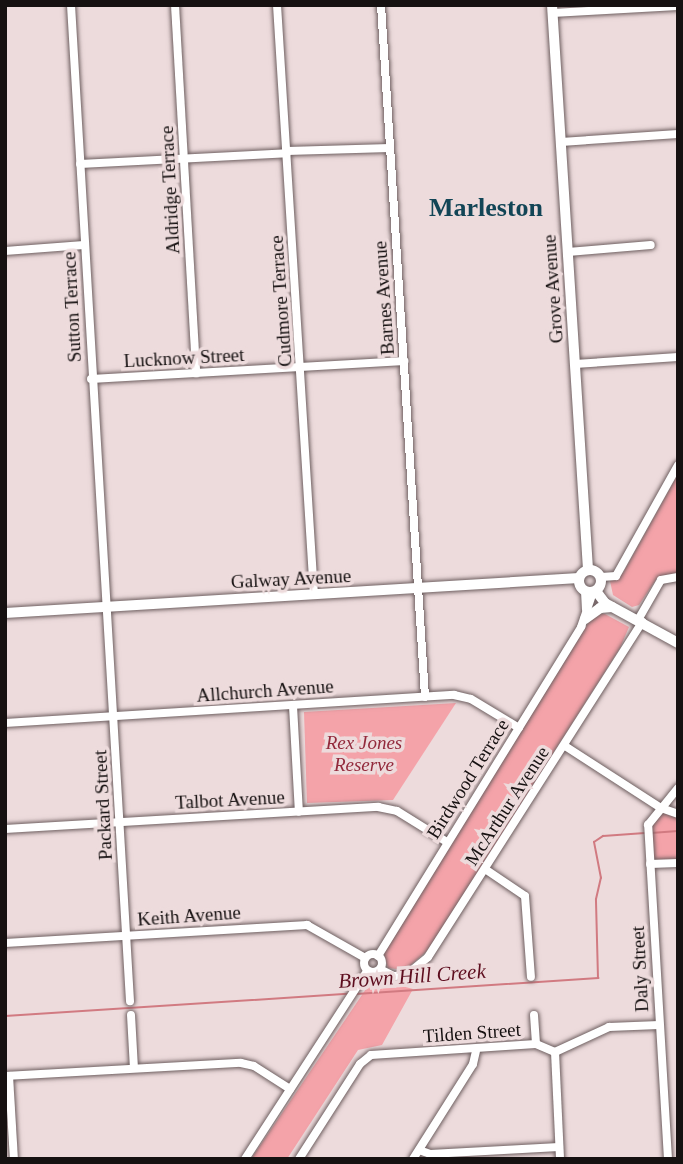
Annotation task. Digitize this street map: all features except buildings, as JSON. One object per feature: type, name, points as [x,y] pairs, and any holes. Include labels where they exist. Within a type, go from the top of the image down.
[{"type":"street","name":"Sutton Terrace","points":[[71,5],[106,607]]},
{"type":"street","name":"Aldridge Terrace","points":[[175,5],[196,373]]},
{"type":"street","name":"Cudmore Terrace","points":[[277,5],[314,595]]},
{"type":"street","name":"Barnes Avenue","points":[[381,5],[425,697]]},
{"type":"street","points":[[552,9],[678,6]]},
{"type":"street","name":"Grove Avenue","points":[[552,9],[588,570]]},
{"type":"street","points":[[561,142],[678,134]]},
{"type":"street","points":[[80,164],[390,148]]},
{"type":"street","points":[[568,252],[651,245]]},
{"type":"street","points":[[5,251],[84,246]]},
{"type":"street","points":[[575,364],[678,357]]},
{"type":"street","name":"Lucknow Street","points":[[91,379],[404,361]]},
{"type":"street","points":[[595,587],[616,576],[678,466]]},
{"type":"street","points":[[640,621],[595,587],[579,578],[588,570],[595,587],[612,607],[678,643]]},
{"type":"street","name":"McArthur Avenue","points":[[367,971],[380,969],[400,976],[420,967],[565,746],[640,621],[661,580],[678,577]]},
{"type":"street","name":"Galway Avenue","points":[[5,613],[579,578]]},
{"type":"street","name":"Birdwood Terrace","points":[[378,956],[585,619],[595,587]]},
{"type":"street","name":"Packard Street","points":[[106,607],[130,1002]]},
{"type":"street","points":[[585,619],[600,608],[612,607]]},
{"type":"street","name":"Allchurch Avenue","points":[[5,723],[454,695],[471,699],[519,728]]},
{"type":"street","points":[[293,705],[299,812]]},
{"type":"street","points":[[565,746],[661,808],[678,814]]},
{"type":"street","name":"Daly Street","points":[[668,1159],[648,825],[678,788]]},
{"type":"street","name":"Talbot Avenue","points":[[5,829],[388,807],[447,842]]},
{"type":"street","points":[[650,864],[678,863]]},
{"type":"street","points":[[485,869],[525,896],[531,977]]},
{"type":"street","name":"Keith Avenue","points":[[5,943],[307,925],[365,958]]},
{"type":"street","points":[[245,1159],[367,971],[365,958],[378,956],[380,969]]},
{"type":"street","points":[[534,1014],[536,1044]]},
{"type":"street","points":[[131,1015],[134,1068]]},
{"type":"street","points":[[560,1159],[555,1052],[610,1027],[659,1025]]},
{"type":"street","name":"Tilden Street","points":[[299,1159],[365,1058],[536,1044],[555,1052]]},
{"type":"street","points":[[413,1159],[473,1064],[476,1051]]},
{"type":"street","points":[[14,1159],[7,1076],[247,1063],[290,1089]]},
{"type":"street","points":[[419,1150],[430,1154],[559,1147]]},
{"type":"green space","points":[[678,474],[678,573],[657,578],[639,605],[632,607],[613,595],[610,581],[623,573]]},
{"type":"green space","points":[[594,614],[605,614],[629,627],[620,648],[428,950],[405,970],[388,968],[384,954],[388,944]]},
{"type":"green space","name":"Rex Jones Reserve","points":[[456,703],[393,800],[307,803],[304,712]]},
{"type":"green space","points":[[661,808],[678,814],[678,863],[650,864],[649,821]]},
{"type":"green space","points":[[387,982],[413,989],[382,1045],[358,1050],[287,1159],[251,1159],[368,986]]},
{"type":"waterway","name":"Brown Hill Creek","points":[[651,833],[678,831]]},
{"type":"waterway","name":"Brown Hill Creek","points":[[356,994],[598,978],[596,899],[601,878],[594,842],[603,836],[645,833]]},
{"type":"waterway","name":"Brown Hill Creek","points":[[5,1016],[347,994]]},
{"type":"district","name":"Marleston","points":[[486,208]]}]
